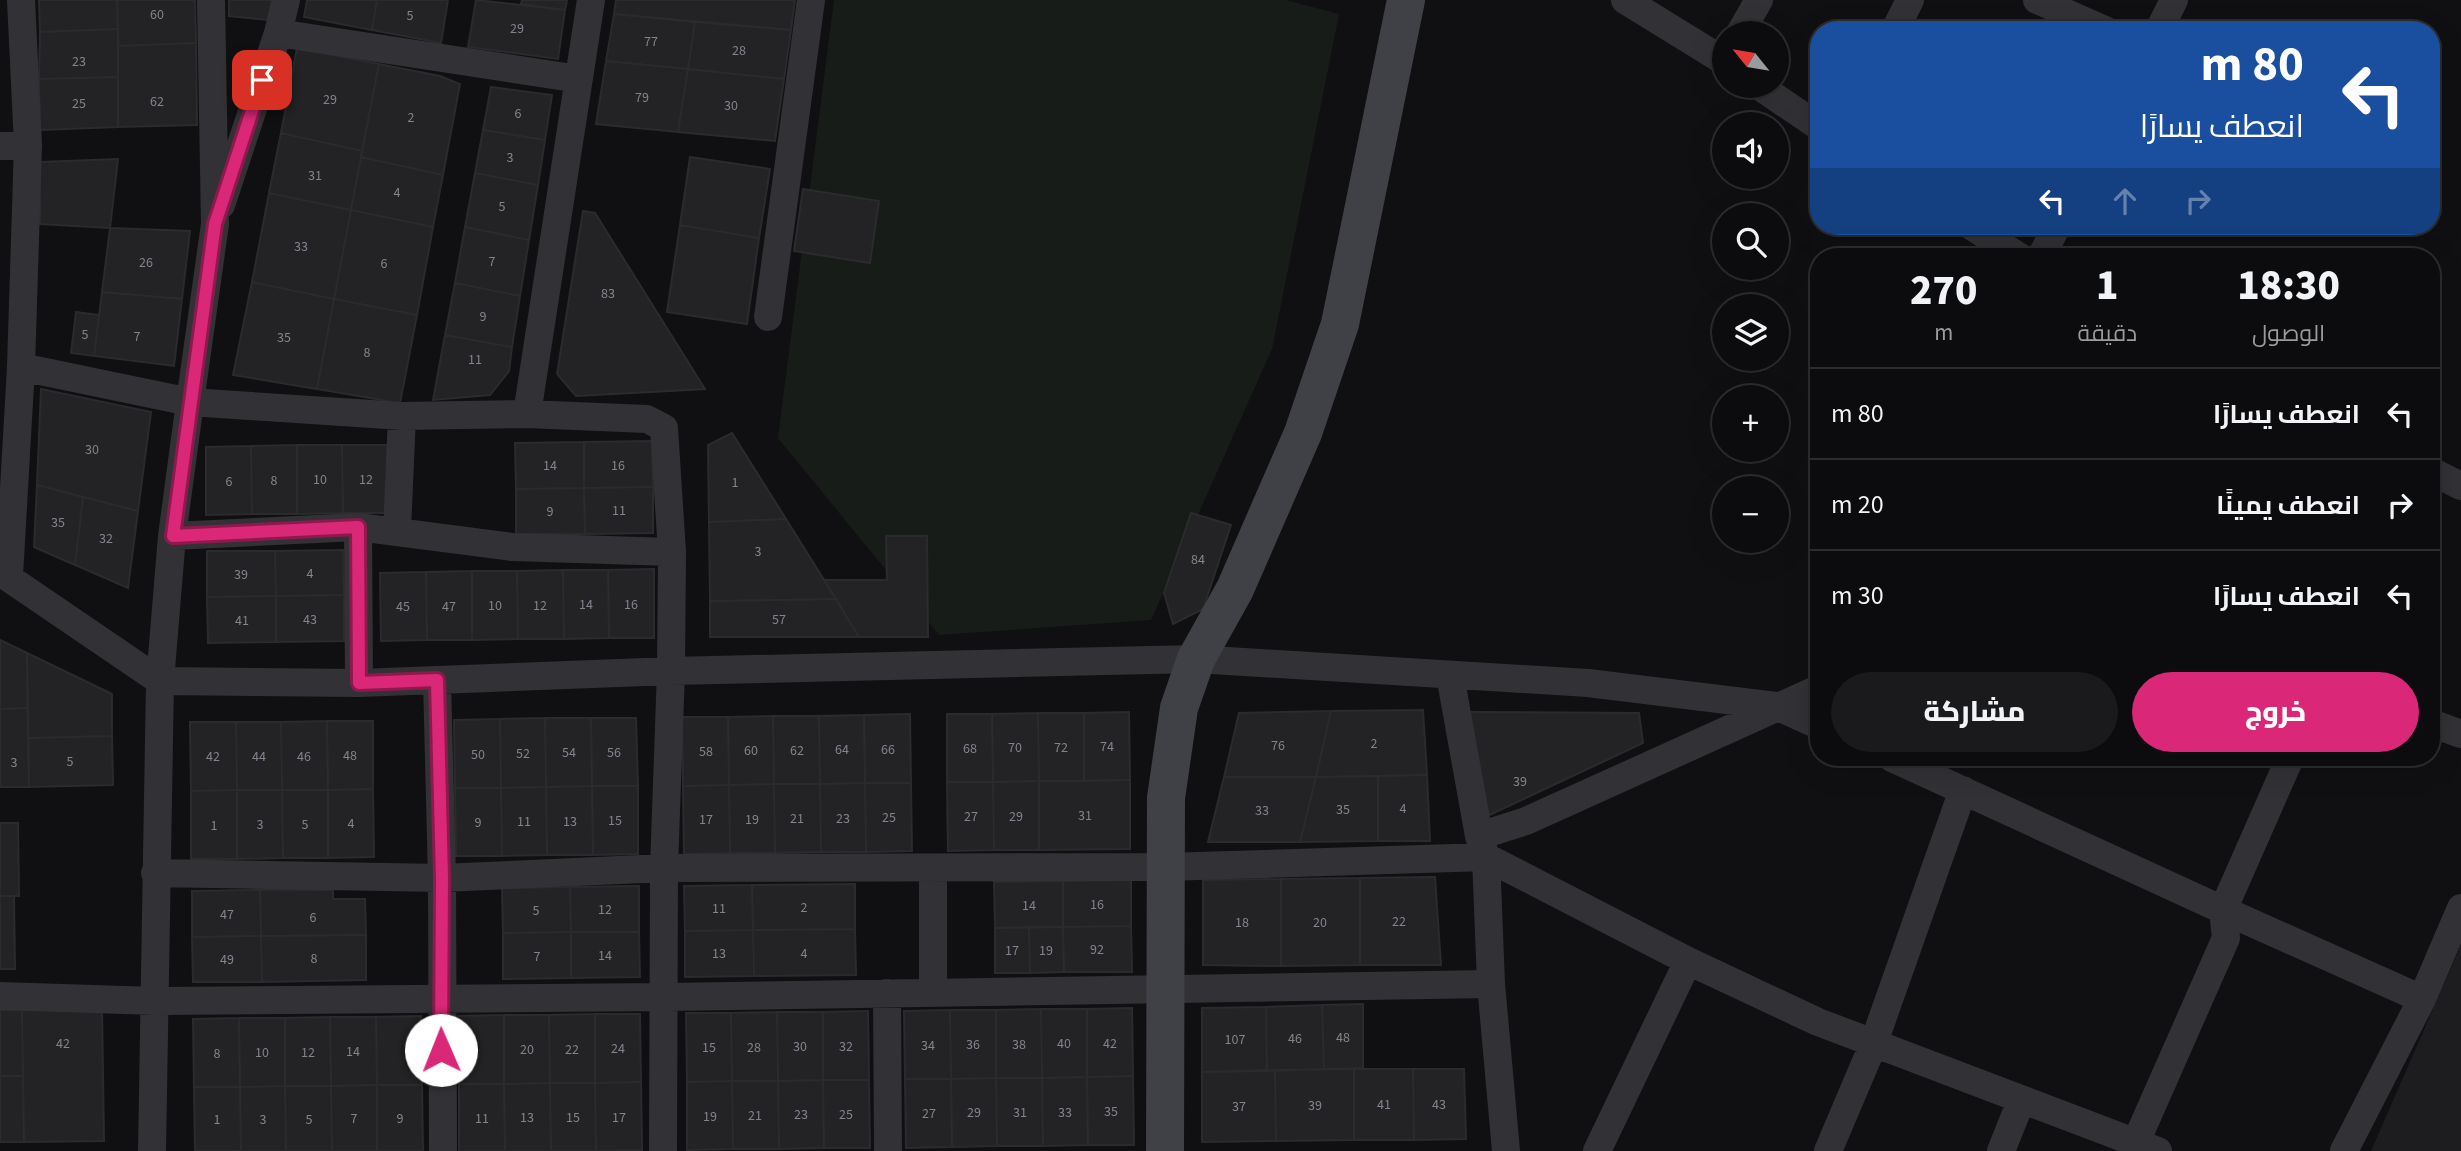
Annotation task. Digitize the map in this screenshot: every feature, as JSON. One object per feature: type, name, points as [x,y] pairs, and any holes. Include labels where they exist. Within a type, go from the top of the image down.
[{"type":"main road","points":[[1166,1151],[1166,798],[1170,753],[1179,708],[1196,659],[1235,589],[1297,445],[1340,324],[1406,0]]},
{"type":"street","points":[[21,0],[28,145],[21,367],[5,574],[160,681],[359,683],[671,671],[1196,659],[1588,684],[1776,706],[1810,721]]},
{"type":"street","points":[[152,1151],[160,681],[173,536],[215,224],[211,0]]},
{"type":"street","points":[[215,224],[278,33],[286,0]]},
{"type":"street","points":[[527,414],[591,0]]},
{"type":"street","points":[[768,317],[811,0]]},
{"type":"street","points":[[1625,0],[1712,54]]},
{"type":"street","points":[[1748,21],[1759,0]]},
{"type":"street","points":[[1900,21],[1910,0]]},
{"type":"street","points":[[2037,0],[2085,21]]},
{"type":"street","points":[[2164,21],[2174,0]]},
{"type":"street","points":[[278,33],[579,79]]},
{"type":"street","points":[[1776,98],[1810,121]]},
{"type":"street","points":[[0,146],[28,145]]},
{"type":"street","points":[[1985,235],[2006,248]]},
{"type":"street","points":[[21,367],[190,402],[402,416],[527,414],[646,419],[661,425],[672,552],[664,868],[666,997],[663,1151]]},
{"type":"street","points":[[397,530],[402,416]]},
{"type":"street","points":[[2440,476],[2461,486]]},
{"type":"street","points":[[173,536],[358,527],[512,547],[672,552]]},
{"type":"street","points":[[358,527],[359,683]]},
{"type":"street","points":[[1450,675],[1483,847],[1506,1151]]},
{"type":"street","points":[[437,680],[442,878],[443,1151]]},
{"type":"street","points":[[155,873],[442,878],[664,868],[1166,867],[1483,847],[1525,821],[1810,692]]},
{"type":"street","points":[[2440,726],[2461,734]]},
{"type":"street","points":[[1910,766],[2422,999]]},
{"type":"street","points":[[1483,847],[1688,961],[1873,1045],[2147,1146],[2225,938],[2223,910],[2286,766]]},
{"type":"street","points":[[1828,1151],[1873,1045],[1963,790]]},
{"type":"street","points":[[933,869],[933,992]]},
{"type":"street","points":[[2344,1151],[2422,999],[2461,908]]},
{"type":"street","points":[[1597,1151],[1688,961]]},
{"type":"street","points":[[0,996],[155,1001],[441,999],[1492,984]]},
{"type":"street","points":[[887,993],[888,1151]]},
{"type":"street","points":[[2001,1151],[2021,1101]]},
{"type":"shaded area","points":[[834,0],[1286,0],[1339,14],[1272,349],[1151,620],[939,635],[778,438]]},
{"type":"shaded area","points":[[2461,945],[2461,1151],[2371,1151]]},
{"type":"building","points":[[39,0],[117,0],[118,29],[40,32]]},
{"type":"building","points":[[117,0],[195,0],[196,43],[118,46]]},
{"type":"building","points":[[229,0],[272,0],[268,20],[229,16]]},
{"type":"building","points":[[307,0],[377,0],[372,30],[304,17]]},
{"type":"building","points":[[377,0],[448,0],[441,43],[372,30]]},
{"type":"building","points":[[476,0],[565,10],[558,59],[468,47]]},
{"type":"building","points":[[522,0],[567,0],[565,10],[521,4]]},
{"type":"building","points":[[616,0],[795,0],[791,30],[614,14]]},
{"type":"building","points":[[614,14],[695,22],[688,69],[606,61]]},
{"type":"building","points":[[695,22],[791,30],[784,79],[688,69]]},
{"type":"building","points":[[118,29],[118,77],[39,79],[40,32]]},
{"type":"building","points":[[196,43],[197,125],[118,127],[118,46]]},
{"type":"building","points":[[297,48],[379,64],[362,151],[281,133]]},
{"type":"building","points":[[606,61],[688,69],[678,132],[596,124]]},
{"type":"building","points":[[379,64],[440,76],[460,84],[443,175],[361,157]]},
{"type":"building","points":[[688,69],[784,79],[775,141],[678,132]]},
{"type":"building","points":[[118,77],[118,127],[40,130],[39,79]]},
{"type":"building","points":[[491,87],[552,95],[545,140],[483,130]]},
{"type":"building","points":[[483,130],[545,140],[538,185],[475,173]]},
{"type":"building","points":[[281,133],[362,151],[351,210],[269,193]]},
{"type":"building","points":[[361,157],[443,175],[433,227],[351,210]]},
{"type":"building","points":[[690,157],[770,169],[759,238],[680,225]]},
{"type":"building","points":[[118,159],[110,228],[40,224],[40,162]]},
{"type":"building","points":[[475,173],[538,185],[529,240],[465,227]]},
{"type":"building","points":[[803,189],[879,201],[870,263],[794,251]]},
{"type":"building","points":[[269,193],[351,210],[334,299],[252,282]]},
{"type":"building","points":[[351,210],[433,227],[417,315],[334,299]]},
{"type":"building","points":[[583,211],[595,213],[705,389],[576,396],[557,374]]},
{"type":"building","points":[[680,225],[759,238],[747,324],[667,312]]},
{"type":"building","points":[[465,227],[529,240],[520,296],[455,283]]},
{"type":"building","points":[[110,228],[190,231],[182,299],[102,292]]},
{"type":"building","points":[[252,282],[334,299],[317,389],[233,375]]},
{"type":"building","points":[[455,283],[520,296],[512,347],[445,335]]},
{"type":"building","points":[[102,292],[182,299],[174,366],[94,356]]},
{"type":"building","points":[[334,299],[417,315],[400,403],[317,389]]},
{"type":"building","points":[[76,312],[99,315],[94,356],[71,353]]},
{"type":"building","points":[[445,335],[512,347],[509,371],[490,395],[433,400]]},
{"type":"building","points":[[41,389],[151,412],[138,511],[37,485]]},
{"type":"building","points":[[732,433],[786,519],[709,522],[708,445]]},
{"type":"building","points":[[652,441],[653,487],[584,488],[584,442]]},
{"type":"building","points":[[584,442],[584,488],[516,489],[515,443]]},
{"type":"building","points":[[297,445],[297,514],[252,514],[251,446]]},
{"type":"building","points":[[297,445],[342,445],[343,513],[297,514]]},
{"type":"building","points":[[342,445],[388,445],[389,513],[343,513]]},
{"type":"building","points":[[251,446],[252,514],[206,515],[206,447]]},
{"type":"building","points":[[37,485],[83,497],[75,565],[34,547]]},
{"type":"building","points":[[653,487],[653,533],[585,534],[584,488]]},
{"type":"building","points":[[584,488],[585,534],[516,534],[516,489]]},
{"type":"building","points":[[83,497],[138,511],[128,588],[75,565]]},
{"type":"building","points":[[1191,513],[1231,525],[1203,609],[1173,624],[1164,593]]},
{"type":"building","points":[[786,519],[836,599],[710,601],[709,522]]},
{"type":"building","points":[[886,536],[927,536],[928,637],[859,637],[824,580],[887,580]]},
{"type":"building","points":[[343,550],[344,595],[276,596],[275,551]]},
{"type":"building","points":[[207,551],[275,551],[276,596],[207,597]]},
{"type":"building","points":[[654,569],[654,638],[609,638],[608,570]]},
{"type":"building","points":[[563,570],[608,570],[609,638],[564,639]]},
{"type":"building","points":[[563,570],[564,639],[518,639],[517,571]]},
{"type":"building","points":[[472,571],[517,571],[518,639],[472,640]]},
{"type":"building","points":[[472,571],[472,640],[427,640],[426,572]]},
{"type":"building","points":[[426,572],[427,640],[381,641],[380,573]]},
{"type":"building","points":[[344,595],[344,641],[276,642],[276,596]]},
{"type":"building","points":[[276,596],[276,642],[208,643],[207,597]]},
{"type":"building","points":[[836,599],[859,637],[710,637],[710,601]]},
{"type":"building","points":[[0,640],[27,653],[28,708],[0,709]]},
{"type":"building","points":[[27,653],[112,694],[112,736],[28,738]]},
{"type":"building","points":[[28,708],[29,787],[0,787],[0,709]]},
{"type":"building","points":[[1423,710],[1427,775],[1316,777],[1331,711]]},
{"type":"building","points":[[1331,711],[1316,777],[1224,777],[1239,713]]},
{"type":"building","points":[[1129,712],[1130,780],[1084,781],[1084,713]]},
{"type":"building","points":[[1470,712],[1639,713],[1643,743],[1481,819]]},
{"type":"building","points":[[1038,713],[1039,781],[993,782],[992,714]]},
{"type":"building","points":[[1038,713],[1084,713],[1084,781],[1039,781]]},
{"type":"building","points":[[910,714],[911,783],[865,783],[864,715]]},
{"type":"building","points":[[947,714],[992,714],[993,782],[947,782]]},
{"type":"building","points":[[864,715],[865,783],[820,784],[819,716]]},
{"type":"building","points":[[773,716],[774,784],[729,785],[728,717]]},
{"type":"building","points":[[773,716],[819,716],[820,784],[774,784]]},
{"type":"building","points":[[682,717],[728,717],[729,785],[683,786]]},
{"type":"building","points":[[545,718],[591,718],[592,786],[546,787]]},
{"type":"building","points":[[545,718],[546,787],[501,788],[500,719]]},
{"type":"building","points":[[591,718],[636,718],[638,786],[592,786]]},
{"type":"building","points":[[500,719],[501,788],[455,788],[454,720]]},
{"type":"building","points":[[327,721],[328,790],[282,790],[281,722]]},
{"type":"building","points":[[327,721],[373,721],[373,789],[328,790]]},
{"type":"building","points":[[190,722],[236,722],[237,790],[191,791]]},
{"type":"building","points":[[236,722],[281,722],[282,790],[237,790]]},
{"type":"building","points":[[112,736],[113,785],[29,787],[28,738]]},
{"type":"building","points":[[1427,775],[1430,841],[1378,841],[1378,776]]},
{"type":"building","points":[[1378,776],[1378,841],[1300,842],[1316,777]]},
{"type":"building","points":[[1224,777],[1316,777],[1300,842],[1208,842]]},
{"type":"building","points":[[1130,780],[1130,849],[1039,850],[1039,781]]},
{"type":"building","points":[[1039,781],[1039,850],[994,850],[993,782]]},
{"type":"building","points":[[947,782],[993,782],[994,850],[948,851]]},
{"type":"building","points":[[865,783],[911,783],[912,851],[866,852]]},
{"type":"building","points":[[865,783],[866,852],[821,852],[820,784]]},
{"type":"building","points":[[774,784],[820,784],[821,852],[775,853]]},
{"type":"building","points":[[774,784],[775,853],[730,853],[729,785]]},
{"type":"building","points":[[729,785],[730,853],[684,854],[683,786]]},
{"type":"building","points":[[592,786],[593,855],[547,855],[546,787]]},
{"type":"building","points":[[592,786],[638,786],[638,854],[593,855]]},
{"type":"building","points":[[546,787],[547,855],[502,856],[501,788]]},
{"type":"building","points":[[455,788],[501,788],[502,856],[456,856]]},
{"type":"building","points":[[373,789],[374,857],[328,858],[328,790]]},
{"type":"building","points":[[237,790],[282,790],[283,858],[237,859]]},
{"type":"building","points":[[237,790],[237,859],[191,859],[191,791]]},
{"type":"building","points":[[282,790],[328,790],[328,858],[283,858]]},
{"type":"building","points":[[0,823],[18,823],[19,896],[0,896]]},
{"type":"building","points":[[1435,877],[1441,965],[1360,965],[1360,878]]},
{"type":"building","points":[[1360,878],[1360,965],[1281,966],[1281,879]]},
{"type":"building","points":[[1281,879],[1281,966],[1203,965],[1203,880]]},
{"type":"building","points":[[1131,880],[1131,926],[1063,927],[1063,881]]},
{"type":"building","points":[[1063,881],[1063,927],[995,928],[994,882]]},
{"type":"building","points":[[855,884],[855,929],[753,930],[752,885]]},
{"type":"building","points":[[752,885],[753,930],[685,931],[684,886]]},
{"type":"building","points":[[639,886],[639,932],[571,932],[570,887]]},
{"type":"building","points":[[570,887],[571,932],[503,933],[502,888]]},
{"type":"building","points":[[260,890],[333,890],[333,899],[365,899],[366,935],[261,936]]},
{"type":"building","points":[[260,890],[261,936],[192,937],[192,891]]},
{"type":"building","points":[[0,896],[14,896],[15,969],[0,969]]},
{"type":"building","points":[[1131,926],[1132,972],[1064,972],[1063,927]]},
{"type":"building","points":[[1029,927],[1030,973],[995,973],[995,928]]},
{"type":"building","points":[[1029,927],[1063,927],[1064,972],[1030,973]]},
{"type":"building","points":[[855,929],[856,975],[754,976],[753,930]]},
{"type":"building","points":[[753,930],[754,976],[685,977],[685,931]]},
{"type":"building","points":[[571,932],[571,978],[503,979],[503,933]]},
{"type":"building","points":[[571,932],[639,932],[640,977],[571,978]]},
{"type":"building","points":[[366,935],[366,980],[262,982],[261,936]]},
{"type":"building","points":[[261,936],[262,982],[193,982],[192,937]]},
{"type":"building","points":[[1363,1004],[1363,1068],[1324,1069],[1322,1005]]},
{"type":"building","points":[[1322,1005],[1324,1069],[1267,1071],[1266,1007]]},
{"type":"building","points":[[1266,1007],[1267,1071],[1202,1072],[1202,1008]]},
{"type":"building","points":[[102,1008],[104,1141],[24,1142],[22,1010]]},
{"type":"building","points":[[1132,1008],[1133,1076],[1087,1077],[1087,1009]]},
{"type":"building","points":[[1041,1009],[1087,1009],[1087,1077],[1042,1078]]},
{"type":"building","points":[[1041,1009],[1042,1078],[996,1078],[996,1010]]},
{"type":"building","points":[[0,1010],[22,1010],[23,1076],[0,1076]]},
{"type":"building","points":[[950,1010],[951,1079],[905,1079],[904,1011]]},
{"type":"building","points":[[950,1010],[996,1010],[996,1078],[951,1079]]},
{"type":"building","points":[[868,1011],[869,1080],[823,1080],[823,1012]]},
{"type":"building","points":[[777,1012],[778,1081],[732,1081],[731,1013]]},
{"type":"building","points":[[777,1012],[823,1012],[823,1080],[778,1081]]},
{"type":"building","points":[[686,1013],[731,1013],[732,1081],[687,1082]]},
{"type":"building","points":[[595,1014],[640,1014],[641,1082],[595,1083]]},
{"type":"building","points":[[595,1014],[595,1083],[550,1083],[549,1015]]},
{"type":"building","points":[[504,1015],[549,1015],[550,1083],[504,1084]]},
{"type":"building","points":[[504,1015],[504,1084],[459,1084],[458,1016]]},
{"type":"building","points":[[421,1016],[422,1085],[377,1085],[376,1017]]},
{"type":"building","points":[[330,1017],[331,1086],[285,1086],[285,1018]]},
{"type":"building","points":[[330,1017],[376,1017],[377,1085],[331,1086]]},
{"type":"building","points":[[239,1018],[240,1087],[194,1087],[193,1019]]},
{"type":"building","points":[[239,1018],[285,1018],[285,1086],[240,1087]]},
{"type":"building","points":[[1354,1069],[1413,1069],[1414,1140],[1354,1140]]},
{"type":"building","points":[[1354,1069],[1354,1140],[1276,1141],[1275,1070]]},
{"type":"building","points":[[1413,1069],[1464,1069],[1466,1139],[1414,1140]]},
{"type":"building","points":[[1275,1070],[1276,1141],[1202,1142],[1202,1072]]},
{"type":"building","points":[[0,1076],[23,1076],[24,1142],[0,1142]]},
{"type":"building","points":[[1133,1076],[1134,1145],[1088,1145],[1087,1077]]},
{"type":"building","points":[[1087,1077],[1088,1145],[1043,1146],[1042,1078]]},
{"type":"building","points":[[996,1078],[1042,1078],[1043,1146],[997,1146]]},
{"type":"building","points":[[996,1078],[997,1146],[952,1147],[951,1079]]},
{"type":"building","points":[[905,1079],[951,1079],[952,1147],[906,1148]]},
{"type":"building","points":[[823,1080],[869,1080],[870,1148],[824,1148]]},
{"type":"building","points":[[823,1080],[824,1148],[779,1149],[778,1081]]},
{"type":"building","points":[[732,1081],[778,1081],[779,1149],[733,1149]]},
{"type":"building","points":[[732,1081],[733,1149],[687,1150],[687,1082]]},
{"type":"building","points":[[641,1082],[642,1150],[596,1151],[595,1083]]},
{"type":"building","points":[[550,1083],[551,1151],[505,1151],[504,1084]]},
{"type":"building","points":[[550,1083],[595,1083],[596,1151],[551,1151]]},
{"type":"building","points":[[459,1084],[504,1084],[505,1151],[459,1151]]},
{"type":"building","points":[[377,1085],[422,1085],[423,1151],[377,1151]]},
{"type":"building","points":[[377,1085],[377,1151],[332,1151],[331,1086]]},
{"type":"building","points":[[285,1086],[331,1086],[332,1151],[286,1151]]},
{"type":"building","points":[[285,1086],[286,1151],[241,1151],[240,1087]]},
{"type":"building","points":[[194,1087],[240,1087],[241,1151],[195,1151]]},
{"type":"route","points":[[262,80],[215,224],[173,536],[358,527],[359,683],[437,680],[442,878],[441,1050]]}]
